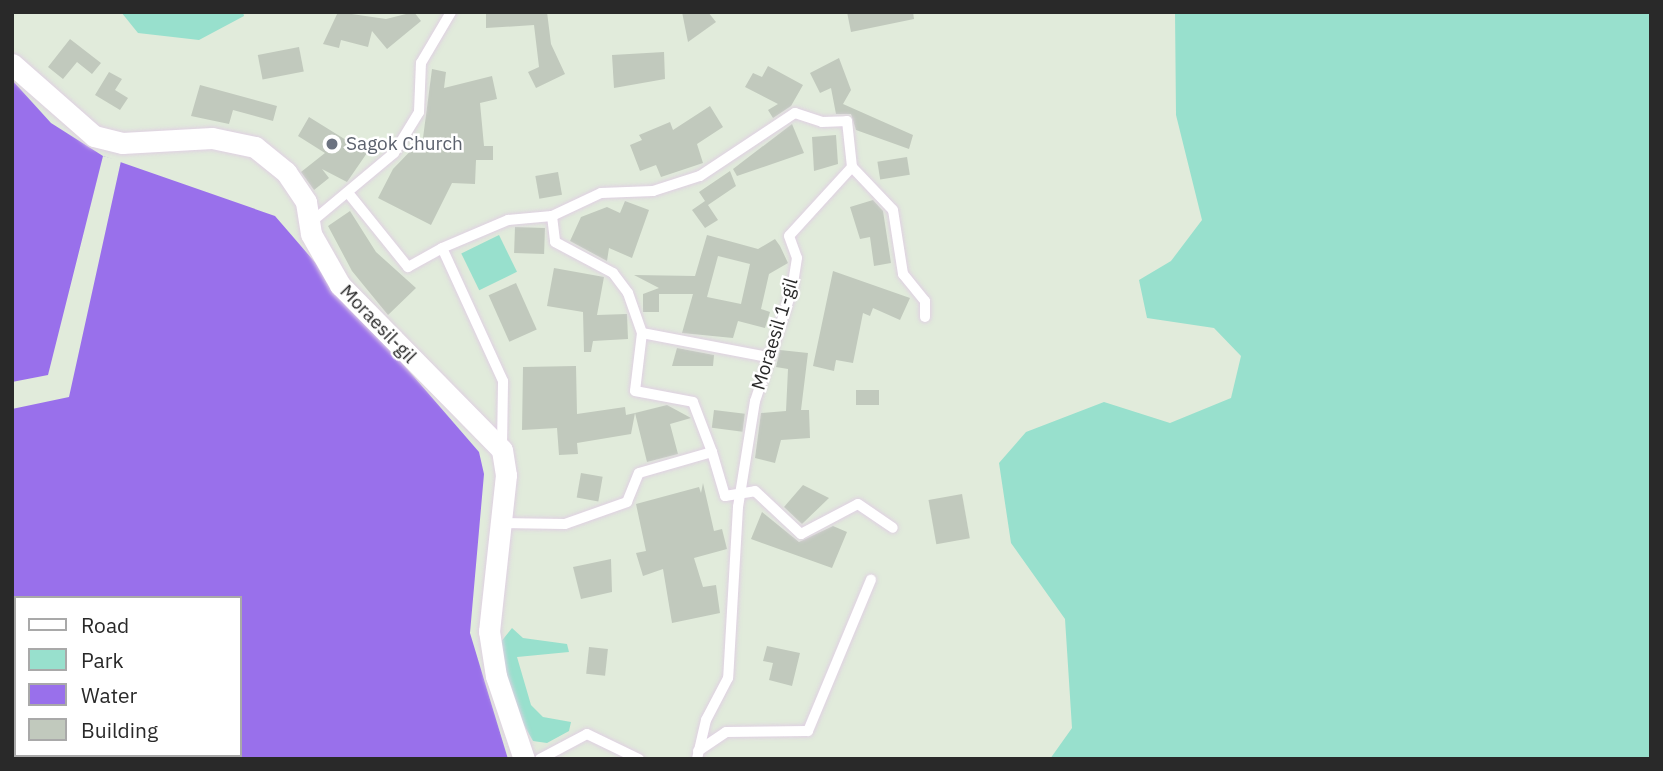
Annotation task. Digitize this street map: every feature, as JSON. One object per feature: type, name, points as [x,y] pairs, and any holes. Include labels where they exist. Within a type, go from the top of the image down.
[{"type":"street","name":"Moraesil-gil","points":[[12,64],[94,136],[122,143],[212,138],[255,147],[286,172],[306,202],[309,224],[340,285],[502,450]]},
{"type":"street","points":[[502,450],[501,523],[489,631],[496,676],[524,759]]},
{"type":"lane","points":[[309,224],[349,194],[394,153],[419,112],[421,63],[451,12]]},
{"type":"lane","points":[[349,194],[408,267],[442,248],[508,220],[552,216],[601,194],[653,191],[700,176],[795,113],[822,122],[847,121],[852,167],[893,210],[903,274],[925,302],[925,317]]},
{"type":"lane","name":"Moraesil 1-gil","points":[[695,756],[728,678],[740,495],[768,357],[792,290],[797,258],[789,236],[852,167]]},
{"type":"lane","points":[[552,216],[555,242],[613,273],[628,293],[642,333],[635,391],[693,402],[725,496],[755,491],[802,534],[858,504],[893,528]]},
{"type":"lane","points":[[442,248],[503,381],[502,450]]},
{"type":"lane","points":[[642,333],[768,357]]},
{"type":"lane","points":[[501,523],[565,524],[627,502],[639,473],[712,452]]},
{"type":"lane","points":[[695,756],[726,732],[808,731],[871,580]]},
{"type":"lane","points":[[540,759],[587,734],[639,759]]},
{"type":"green space","points":[[121,12],[243,12],[244,16],[199,40],[138,33]]},
{"type":"green space","points":[[1175,12],[1651,12],[1651,759],[1050,759],[1072,728],[1065,619],[1011,543],[999,463],[1026,432],[1104,402],[1170,423],[1231,398],[1241,356],[1214,328],[1147,318],[1139,280],[1171,261],[1202,220],[1176,115]]},
{"type":"green space","points":[[499,235],[517,272],[479,290],[461,253]]},
{"type":"green space","points":[[512,628],[523,638],[567,644],[569,652],[517,657],[531,705],[543,717],[571,722],[569,731],[547,743],[533,741],[510,700],[500,643]]},
{"type":"water","points":[[12,80],[51,123],[103,156],[275,216],[479,452],[484,474],[470,633],[508,759],[12,759]]},
{"type":"pier","points":[[103,156],[121,161],[69,397],[12,409],[12,382],[48,375]]},
{"type":"building","points":[[338,12],[386,19],[414,12],[421,21],[387,49],[372,31],[368,47],[341,40],[339,48],[323,44]]},
{"type":"building","points":[[547,12],[551,44],[565,74],[536,88],[528,72],[539,67],[534,25],[486,28],[486,13]]},
{"type":"building","points":[[682,12],[708,12],[716,22],[688,42]]},
{"type":"building","points":[[847,12],[913,12],[914,19],[851,32]]},
{"type":"building","points":[[70,39],[101,63],[92,74],[77,62],[63,79],[48,67]]},
{"type":"building","points":[[299,47],[304,72],[263,80],[258,55]]},
{"type":"building","points":[[664,52],[665,79],[614,88],[612,55]]},
{"type":"building","points":[[839,58],[851,90],[843,104],[913,135],[909,149],[856,130],[851,114],[836,114],[831,88],[820,93],[810,73]]},
{"type":"building","points":[[768,66],[803,85],[791,106],[773,118],[768,110],[778,104],[745,87],[753,73],[762,77]]},
{"type":"building","points":[[432,69],[446,72],[444,88],[492,76],[497,99],[480,103],[484,146],[493,146],[493,160],[476,160],[475,184],[452,183],[431,225],[378,198],[393,169],[423,138]]},
{"type":"building","points":[[109,72],[122,79],[115,90],[128,98],[120,110],[95,95]]},
{"type":"building","points":[[200,85],[277,106],[273,121],[233,110],[229,124],[191,116]]},
{"type":"building","points":[[710,106],[723,127],[697,144],[703,163],[661,177],[656,165],[640,171],[630,145],[642,140],[639,135],[670,122],[673,130]]},
{"type":"building","name":"Sagok Church","points":[[309,117],[367,153],[347,182],[322,169],[329,178],[314,190],[301,172],[325,153],[298,136]]},
{"type":"building","points":[[792,124],[804,153],[737,176],[733,169]]},
{"type":"building","points":[[836,135],[838,164],[814,171],[812,137]]},
{"type":"building","points":[[907,157],[910,175],[880,179],[877,162]]},
{"type":"building","points":[[730,171],[736,186],[708,205],[718,220],[705,228],[692,210],[705,201],[699,192]]},
{"type":"building","points":[[558,172],[562,195],[539,199],[535,176]]},
{"type":"building","points":[[873,200],[883,211],[891,263],[874,266],[870,237],[860,239],[850,207]]},
{"type":"building","points":[[625,201],[649,210],[632,258],[609,248],[607,261],[570,241],[581,217],[607,207],[620,213]]},
{"type":"building","points":[[350,211],[376,252],[416,288],[388,315],[352,271],[328,226]]},
{"type":"building","points":[[515,227],[545,228],[544,254],[514,253]]},
{"type":"building","points":[[707,235],[758,249],[775,239],[788,263],[769,274],[761,309],[770,312],[765,328],[738,321],[733,338],[682,333],[693,294],[659,294],[659,312],[643,312],[643,294],[659,288],[634,275],[695,276]],"holes":[[[718,256],[750,264],[741,304],[707,297]]]},
{"type":"building","points":[[554,268],[604,277],[597,315],[627,314],[628,339],[593,341],[591,352],[584,352],[583,312],[547,306]]},
{"type":"building","points":[[833,271],[910,298],[900,320],[873,308],[870,316],[863,313],[853,363],[836,360],[834,371],[813,366]]},
{"type":"building","points":[[516,283],[537,330],[509,342],[489,295]]},
{"type":"building","points":[[677,348],[714,355],[713,366],[672,366]]},
{"type":"building","points":[[780,350],[808,353],[801,410],[809,410],[810,438],[781,440],[775,463],[755,458],[761,413],[786,411],[788,369],[776,367]]},
{"type":"building","points":[[576,366],[577,414],[625,407],[626,415],[635,413],[631,434],[577,443],[578,454],[559,455],[557,428],[522,430],[523,367]]},
{"type":"building","points":[[856,390],[879,390],[879,405],[856,405]]},
{"type":"building","points":[[667,405],[691,418],[670,424],[678,454],[647,462],[635,413]]},
{"type":"building","points":[[714,410],[745,414],[743,432],[712,428]]},
{"type":"building","points":[[581,473],[603,477],[598,501],[577,498]]},
{"type":"building","points":[[703,483],[714,531],[722,529],[727,549],[694,558],[703,587],[716,585],[720,613],[672,623],[663,569],[643,576],[636,553],[646,551],[636,504],[699,487],[701,493]]},
{"type":"building","points":[[803,485],[829,498],[802,524],[784,507]]},
{"type":"building","points":[[962,494],[970,538],[936,544],[929,500]]},
{"type":"building","points":[[762,512],[799,542],[833,526],[847,532],[832,568],[751,539]]},
{"type":"building","points":[[611,559],[612,592],[581,599],[573,567]]},
{"type":"building","points":[[767,646],[800,653],[792,686],[769,680],[773,663],[763,661]]},
{"type":"building","points":[[589,647],[608,649],[605,676],[586,674]]},
{"type":"place","name":"Sagok Church","points":[[332,144]]}]
